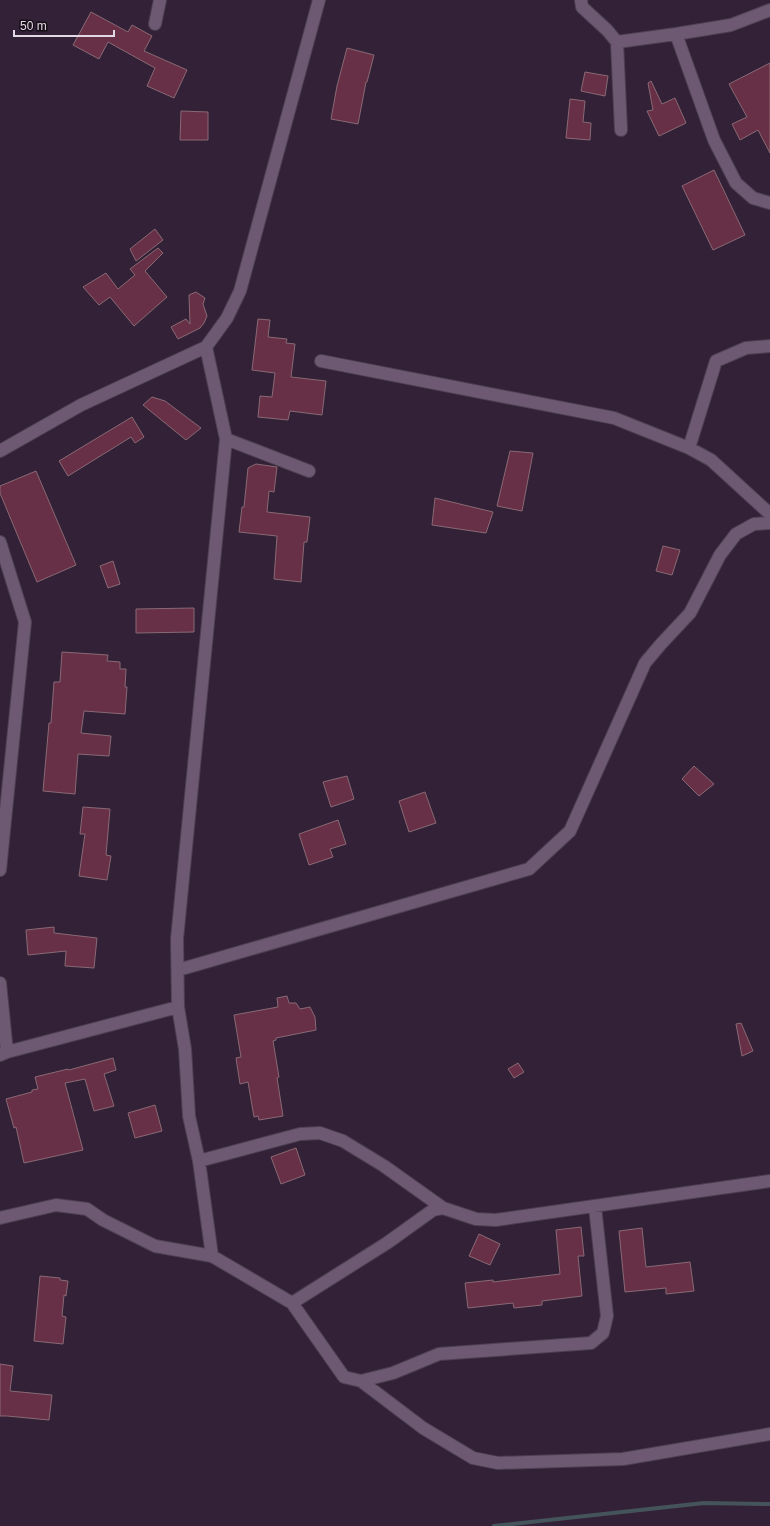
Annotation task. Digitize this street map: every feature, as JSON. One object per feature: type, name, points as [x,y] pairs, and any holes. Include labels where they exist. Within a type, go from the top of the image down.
[{"type":"street","points":[[155,24],[160,0]]},
{"type":"street","points":[[0,451],[81,405],[206,347],[227,318],[240,292],[319,0]]},
{"type":"street","points":[[581,0],[582,7],[618,42],[621,130]]},
{"type":"street","points":[[618,42],[731,25],[770,10]]},
{"type":"street","points":[[676,34],[714,140],[736,183],[753,198],[770,203]]},
{"type":"street","points":[[689,448],[716,361],[746,348],[770,346]]},
{"type":"street","points":[[206,347],[226,438],[177,939],[178,1007],[185,1049],[189,1116],[199,1161],[212,1256]]},
{"type":"street","points":[[321,361],[614,418],[689,448],[711,460],[770,514]]},
{"type":"street","points":[[226,438],[309,471]]},
{"type":"street","points":[[178,970],[529,868],[570,831],[645,663],[690,613],[720,555],[736,534],[754,524],[770,523]]},
{"type":"street","points":[[0,542],[25,622],[0,870]]},
{"type":"street","points":[[0,983],[3,1054],[178,1007]]},
{"type":"street","points":[[199,1161],[300,1134],[320,1133],[343,1141],[384,1166],[443,1208],[476,1219],[496,1220],[770,1181]]},
{"type":"street","points":[[0,1218],[56,1205],[87,1209],[103,1220],[155,1246],[212,1256],[292,1303],[344,1377],[361,1381],[423,1428],[473,1458],[498,1463],[623,1459],[770,1434]]},
{"type":"street","points":[[361,1381],[392,1373],[438,1354],[591,1343],[603,1333],[607,1316],[595,1207]]},
{"type":"street","points":[[292,1303],[387,1243],[433,1210],[443,1208]]},
{"type":"building","points":[[91,12],[128,32],[132,25],[152,36],[144,51],[187,70],[174,98],[147,86],[155,68],[108,42],[99,59],[73,45]]},
{"type":"building","points":[[347,48],[374,55],[366,82],[358,124],[331,119],[337,86]]},
{"type":"building","points":[[770,63],[770,153],[758,130],[740,140],[732,124],[747,117],[729,84]]},
{"type":"building","points":[[585,72],[608,76],[605,96],[581,91]]},
{"type":"building","points":[[651,81],[662,104],[675,98],[686,123],[659,136],[647,111],[653,110],[648,83]]},
{"type":"building","points":[[570,99],[585,101],[583,122],[591,123],[590,140],[566,138]]},
{"type":"building","points":[[181,111],[208,112],[208,140],[180,140]]},
{"type":"building","points":[[714,170],[745,235],[713,250],[682,186]]},
{"type":"building","points":[[155,229],[163,240],[136,261],[130,249]]},
{"type":"building","points":[[158,248],[163,253],[145,271],[167,297],[134,326],[110,297],[99,305],[83,287],[106,273],[118,289],[135,275],[130,269]]},
{"type":"building","points":[[196,292],[205,298],[203,304],[207,316],[200,328],[178,339],[171,327],[186,319],[190,324],[189,295]]},
{"type":"building","points":[[258,319],[270,320],[268,337],[287,339],[286,343],[295,344],[291,377],[326,381],[322,415],[290,411],[288,420],[258,417],[260,396],[272,397],[275,373],[252,370]]},
{"type":"building","points":[[152,397],[165,401],[201,428],[186,440],[143,405]]},
{"type":"building","points":[[132,417],[144,437],[135,443],[131,437],[68,476],[59,461]]},
{"type":"building","points":[[510,451],[533,453],[522,511],[497,506]]},
{"type":"building","points":[[256,464],[277,467],[274,492],[269,491],[267,512],[310,517],[307,542],[304,542],[301,582],[274,579],[277,536],[239,532],[242,507],[244,507],[248,468]]},
{"type":"building","points":[[36,471],[76,565],[37,582],[0,493],[0,486]]},
{"type":"building","points":[[435,498],[493,512],[486,533],[432,525]]},
{"type":"building","points":[[663,546],[680,550],[672,575],[656,571]]},
{"type":"building","points":[[113,561],[120,584],[108,588],[100,566]]},
{"type":"building","points":[[194,608],[194,632],[136,633],[136,609]]},
{"type":"building","points":[[62,652],[108,655],[107,661],[120,662],[120,669],[126,669],[125,687],[127,687],[125,714],[84,711],[81,733],[111,736],[109,756],[78,754],[75,794],[43,791],[54,682],[60,682]]},
{"type":"building","points":[[694,766],[714,784],[699,796],[682,779]]},
{"type":"building","points":[[347,776],[354,799],[331,807],[323,782]]},
{"type":"building","points":[[425,792],[436,823],[409,832],[399,801]]},
{"type":"building","points":[[83,807],[110,809],[106,855],[111,856],[107,880],[79,876],[85,834],[80,834]]},
{"type":"building","points":[[338,820],[346,844],[330,849],[333,857],[309,865],[299,834]]},
{"type":"building","points":[[54,927],[54,933],[97,938],[94,968],[65,966],[66,951],[28,955],[26,930]]},
{"type":"building","points":[[287,996],[289,1003],[296,1003],[300,1009],[310,1007],[315,1017],[316,1030],[276,1038],[276,1040],[273,1041],[283,1116],[259,1120],[258,1116],[254,1117],[248,1082],[240,1084],[236,1058],[241,1057],[234,1015],[278,1007],[277,998]]},
{"type":"building","points":[[741,1023],[753,1051],[742,1056],[736,1024]]},
{"type":"building","points":[[113,1058],[116,1070],[104,1074],[114,1106],[94,1111],[85,1079],[65,1083],[83,1150],[24,1163],[16,1127],[14,1128],[6,1099],[38,1089],[35,1077],[69,1070]]},
{"type":"building","points":[[518,1063],[524,1072],[514,1078],[508,1069]]},
{"type":"building","points":[[155,1105],[162,1131],[135,1138],[128,1113]]},
{"type":"building","points":[[296,1148],[305,1175],[281,1184],[271,1157]]},
{"type":"building","points":[[581,1227],[584,1256],[578,1256],[582,1296],[542,1301],[542,1305],[514,1308],[513,1303],[468,1308],[465,1283],[493,1280],[493,1282],[560,1274],[556,1230]]},
{"type":"building","points":[[642,1228],[646,1267],[690,1262],[694,1291],[666,1294],[666,1288],[625,1292],[619,1231]]},
{"type":"building","points":[[479,1234],[500,1244],[490,1265],[469,1256]]},
{"type":"building","points":[[40,1276],[60,1278],[60,1280],[68,1281],[66,1296],[64,1295],[62,1316],[66,1317],[63,1344],[34,1341]]},
{"type":"building","points":[[0,1364],[13,1366],[10,1391],[52,1395],[49,1420],[0,1416]]},
{"type":"waterway","points":[[494,1526],[704,1503],[770,1504]]}]
